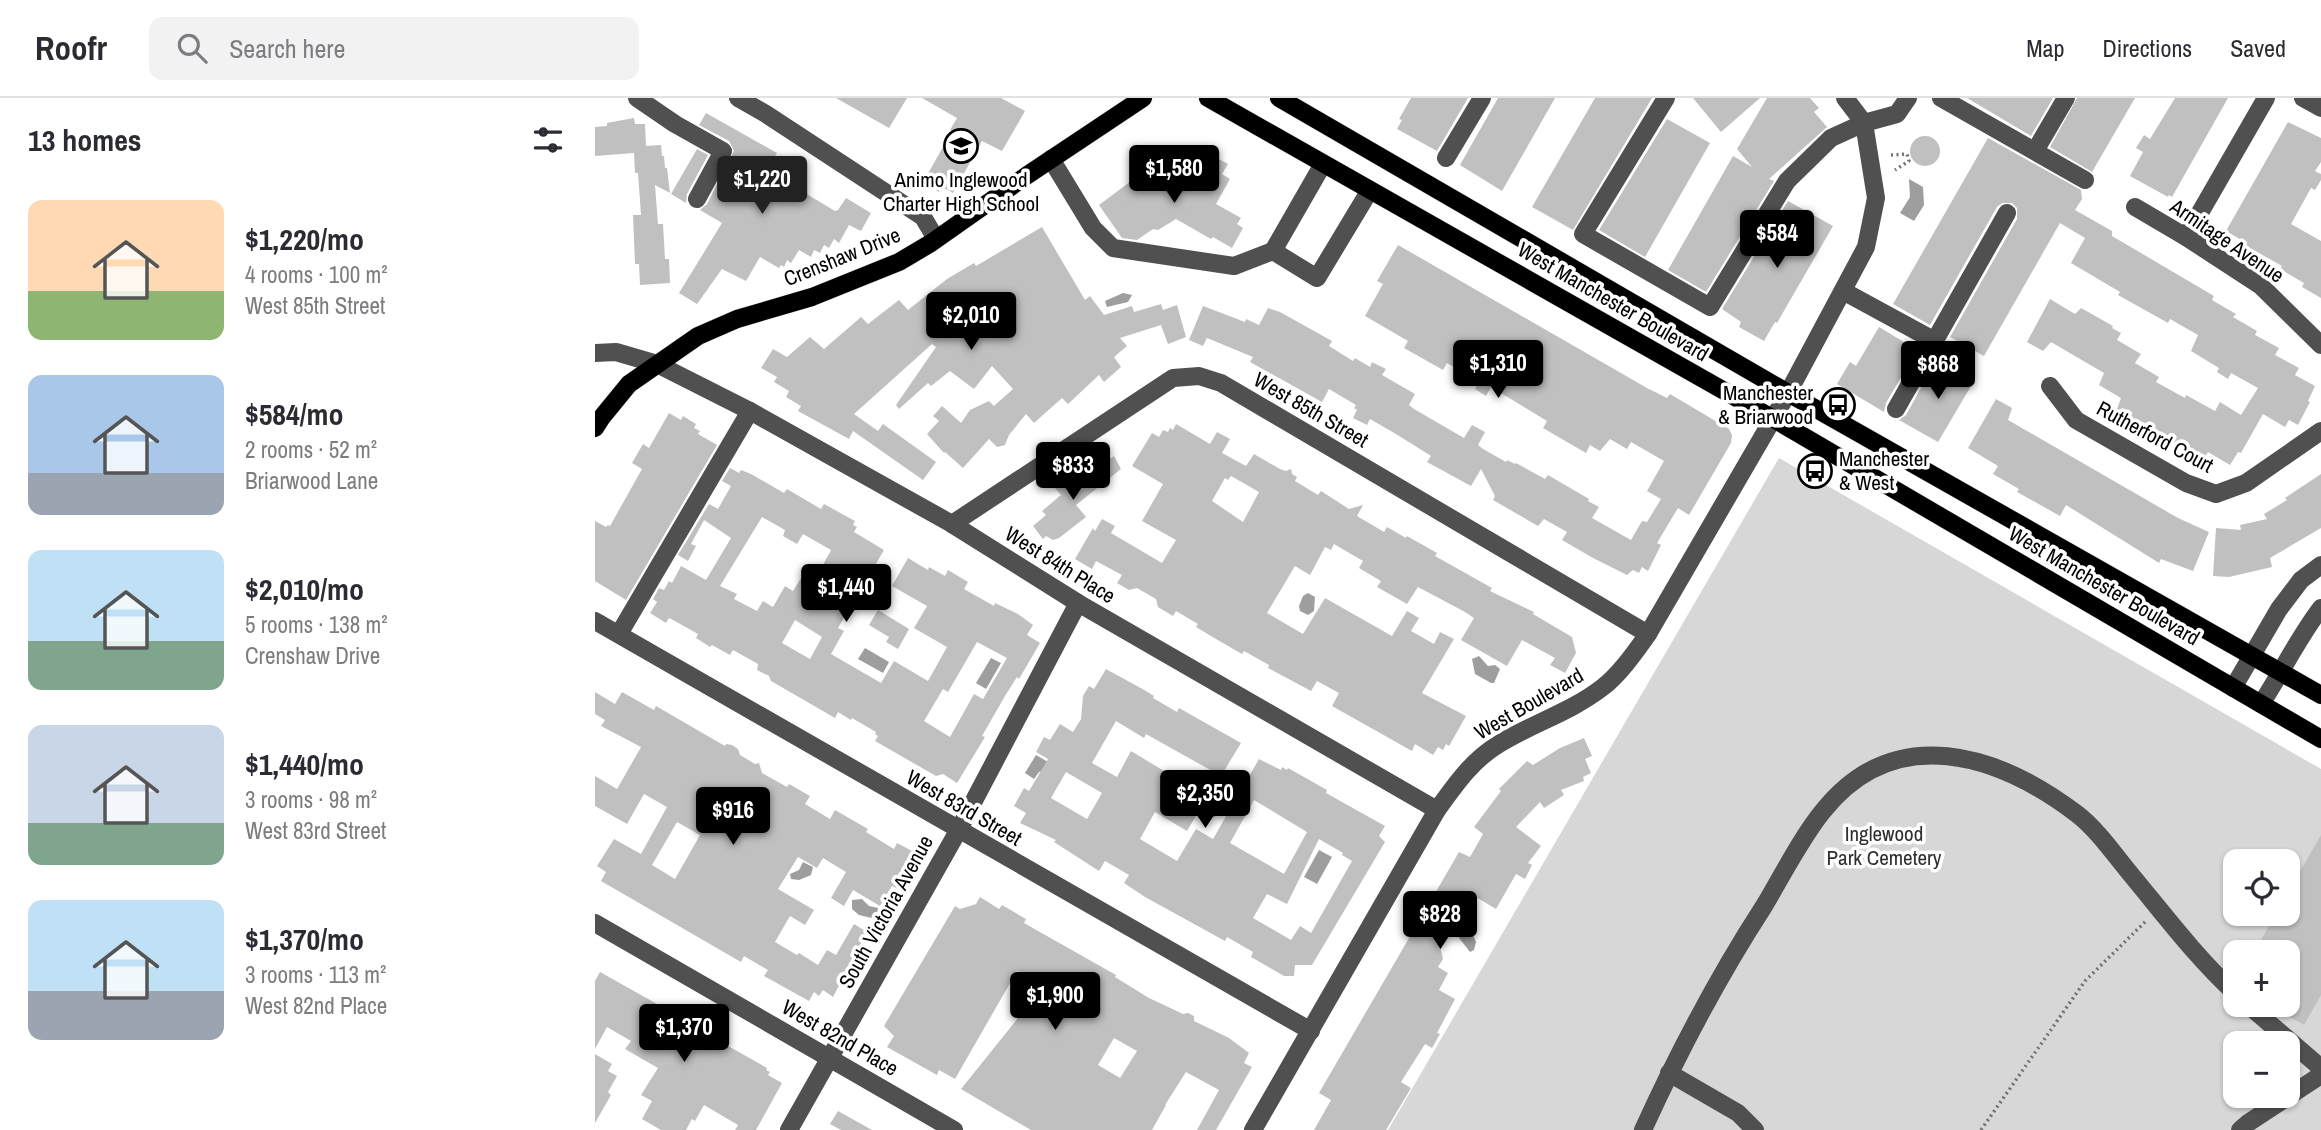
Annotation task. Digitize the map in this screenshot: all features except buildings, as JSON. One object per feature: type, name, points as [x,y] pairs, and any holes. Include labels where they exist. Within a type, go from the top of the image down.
[{"type":"main road","name":"Crenshaw Drive","points":[[595,428],[629,384],[698,336],[737,319],[861,279],[899,262],[1143,98]]},
{"type":"main road","name":"West Manchester Boulevard","points":[[1208,98],[1772,418],[2321,738]]},
{"type":"main road","name":"West Manchester Boulevard","points":[[1279,98],[1788,393],[2321,695]]},
{"type":"street","points":[[637,98],[675,124],[723,151],[697,199]]},
{"type":"street","points":[[738,98],[923,217],[936,239]]},
{"type":"street","points":[[766,114],[776,98]]},
{"type":"street","points":[[1446,158],[1482,98]]},
{"type":"street","points":[[1666,98],[1583,234],[1710,307],[1787,181],[1831,138],[1864,122],[1897,114],[1908,98]]},
{"type":"street","points":[[1845,98],[1864,122]]},
{"type":"street","points":[[1941,98],[2085,180]]},
{"type":"street","points":[[2035,151],[2066,98]]},
{"type":"street","points":[[2186,237],[2266,98]]},
{"type":"street","points":[[2303,98],[2321,108]]},
{"type":"street","name":"West Boulevard","points":[[1253,1130],[1437,810],[1463,774],[1497,745],[1577,705],[1606,685],[1648,634],[1788,393],[1866,247],[1877,198],[1864,122]]},
{"type":"street","points":[[1051,159],[1093,228],[1113,248],[1234,266],[1273,251],[1323,164]]},
{"type":"street","points":[[1273,251],[1317,278],[1370,190]]},
{"type":"street","name":"Armitage Avenue","points":[[2135,207],[2261,286],[2321,345]]},
{"type":"street","points":[[1896,409],[2007,213]]},
{"type":"street","points":[[1843,291],[1935,341]]},
{"type":"street","name":"West 84th Place","points":[[595,353],[616,352],[657,364],[750,411],[951,524],[1078,603],[1437,810]]},
{"type":"street","name":"West 85th Street","points":[[951,524],[1173,378],[1199,376],[1221,383],[1648,634]]},
{"type":"street","name":"Rutherford Court","points":[[2050,386],[2076,420],[2186,483],[2216,494],[2246,483],[2321,431]]},
{"type":"street","points":[[619,634],[750,411]]},
{"type":"street","points":[[2234,688],[2279,608],[2301,580],[2321,565]]},
{"type":"street","name":"South Victoria Avenue","points":[[789,1130],[958,831],[1078,603]]},
{"type":"street","points":[[2261,704],[2282,672],[2298,640],[2321,608]]},
{"type":"street","name":"West 83rd Street","points":[[595,621],[1311,1031]]},
{"type":"street","points":[[1643,1130],[1669,1073],[1742,940],[1823,811],[1854,780],[1894,760],[1935,755],[1977,760],[2029,782],[2079,816],[2207,967],[2223,982]]},
{"type":"street","name":"West 82nd Place","points":[[595,923],[954,1130]]},
{"type":"street","points":[[2262,1017],[2321,1068]]},
{"type":"street","points":[[1669,1073],[1738,1113],[1755,1130]]},
{"type":"street","points":[[2240,1130],[2321,1075]]},
{"type":"path","points":[[1891,155],[1907,153],[1909,161],[1895,170]]},
{"type":"path","points":[[1981,1130],[2085,981],[2159,909]]},
{"type":"green space","name":"Inglewood Park Cemetery","points":[[1779,458],[2321,769],[2321,1130],[1388,1130]]},
{"type":"shaded area","points":[[1909,179],[1923,187],[1924,205],[1914,221],[1900,213],[1910,197]]},
{"type":"shaded area","points":[[1123,293],[1132,295],[1128,302],[1107,307],[1105,301]]},
{"type":"shaded area","points":[[1308,593],[1315,597],[1314,611],[1308,615],[1300,611],[1299,606],[1303,596]]},
{"type":"shaded area","points":[[865,648],[889,662],[883,673],[858,659]]},
{"type":"shaded area","points":[[1479,656],[1488,666],[1495,665],[1500,669],[1494,683],[1475,674],[1472,659]]},
{"type":"shaded area","points":[[991,658],[1001,663],[986,689],[976,683]]},
{"type":"shaded area","points":[[1036,755],[1055,766],[1039,772],[1034,779],[1025,773]]},
{"type":"shaded area","points":[[1214,790],[1223,793],[1225,800],[1224,807],[1214,817],[1208,814],[1212,802],[1211,793]]},
{"type":"shaded area","points":[[1319,850],[1332,857],[1317,884],[1304,877]]},
{"type":"shaded area","points":[[803,862],[813,867],[811,875],[799,880],[791,879],[790,874],[799,870]]},
{"type":"shaded area","points":[[862,899],[869,906],[878,908],[876,919],[859,915],[852,909],[852,900]]},
{"type":"shaded area","points":[[1463,926],[1472,932],[1476,942],[1474,950],[1470,952],[1456,934],[1456,929]]},
{"type":"place","name":"Animo Inglewood Charter High School","points":[[961,146]]},
{"type":"place","name":"Manchester & Briarwood","points":[[1838,405]]},
{"type":"place","name":"Manchester & West","points":[[1815,471]]}]
